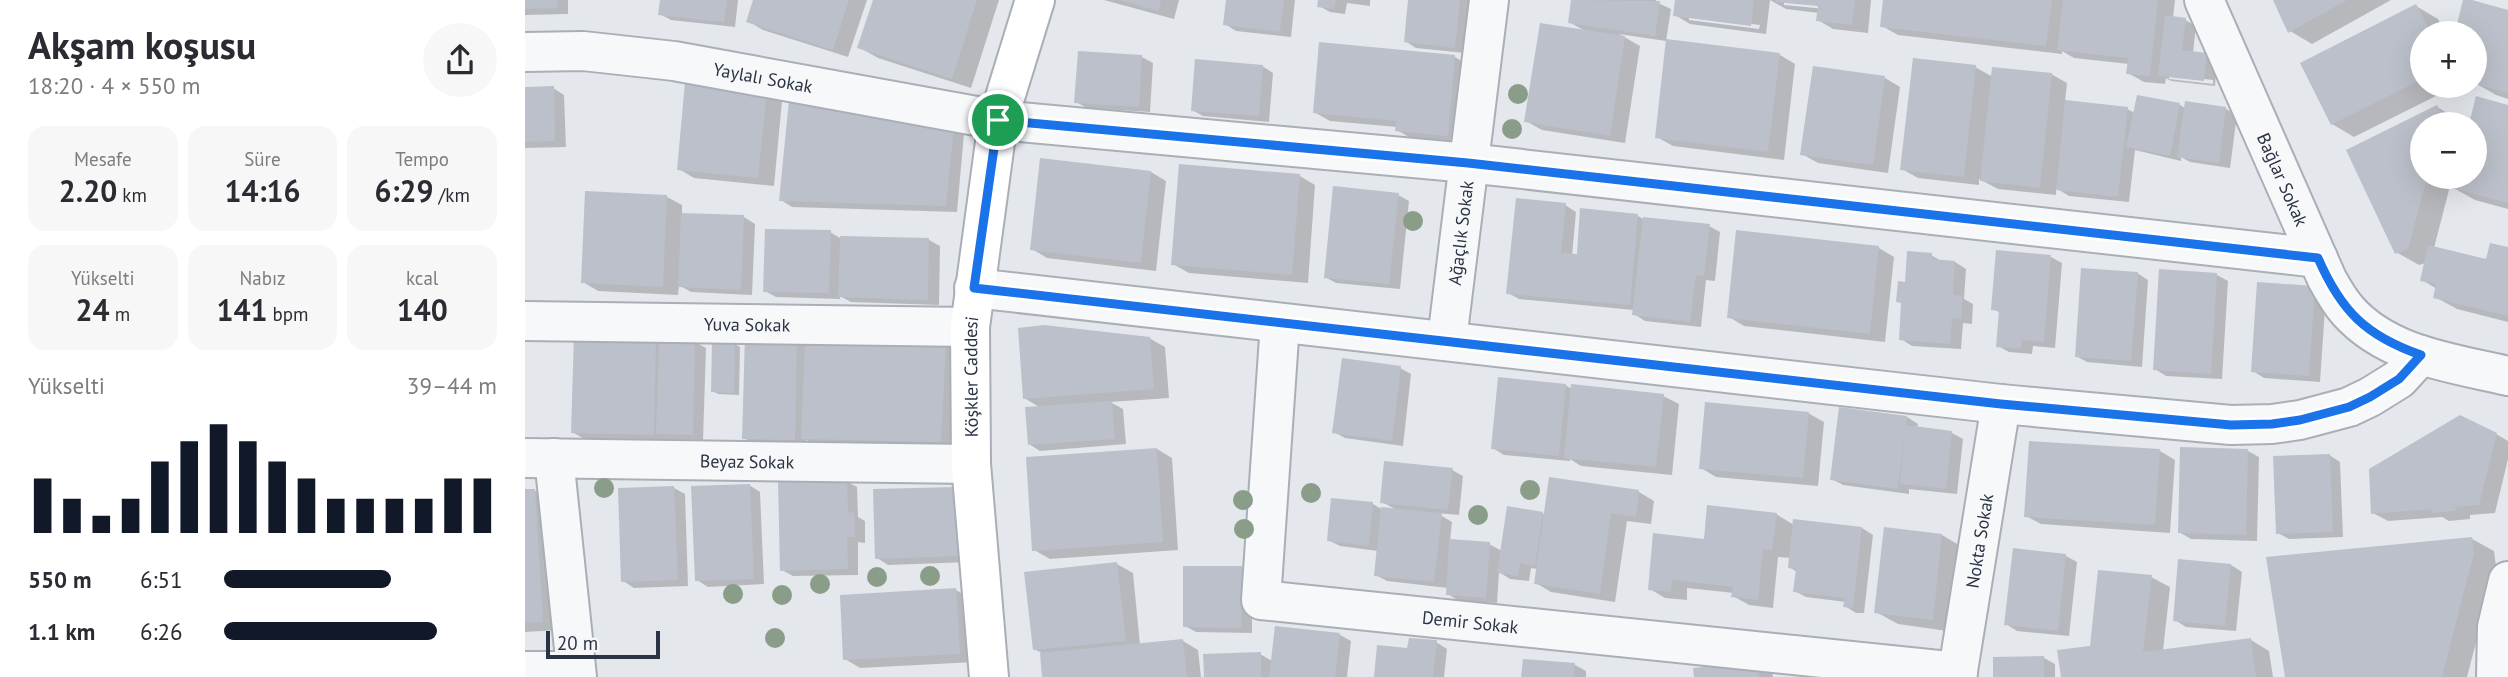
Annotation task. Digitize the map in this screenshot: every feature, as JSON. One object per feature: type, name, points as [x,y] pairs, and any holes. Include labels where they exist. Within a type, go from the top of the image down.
[{"type":"main road","name":"Köşkler Caddesi","points":[[989,677],[971,464],[970,327],[998,120],[1035,0]]},
{"type":"street","name":"Ağaçlık Sokak","points":[[1447,340],[1489,0]]},
{"type":"street","name":"Bağlar Sokak","points":[[2204,0],[2318,258],[2347,310],[2361,324],[2388,341],[2421,355],[2508,376]]},
{"type":"street","name":"Yaylalı Sokak","points":[[525,52],[583,51],[674,61],[998,120],[1468,163],[2318,258]]},
{"type":"street","points":[[974,288],[2001,404],[2231,425],[2272,424],[2327,414],[2370,397],[2399,379],[2421,355]]},
{"type":"street","name":"Yuva Sokak","points":[[525,321],[970,327]]},
{"type":"street","name":"Demir Sokak","points":[[1280,323],[1261,600],[1957,675]]},
{"type":"street","name":"Nokta Sokak","points":[[1957,675],[2001,404]]},
{"type":"street","points":[[525,671],[576,674],[539,458]]},
{"type":"street","name":"Beyaz Sokak","points":[[539,458],[971,464]]},
{"type":"street","points":[[2496,677],[2497,627],[2508,581]]},
{"type":"building","points":[[525,0],[557,0],[558,8],[525,9]]},
{"type":"building","points":[[660,0],[727,0],[724,22],[658,15]]},
{"type":"building","points":[[753,0],[849,0],[833,50],[746,22]]},
{"type":"building","points":[[873,0],[977,0],[952,79],[857,48]]},
{"type":"building","points":[[1118,0],[1161,0],[1159,11]]},
{"type":"building","points":[[1226,0],[1284,0],[1280,32],[1223,25]]},
{"type":"building","points":[[1318,0],[1336,0],[1334,9],[1317,7]]},
{"type":"building","points":[[1408,0],[1460,0],[1455,48],[1404,42]]},
{"type":"building","points":[[1571,0],[1660,1],[1655,36],[1568,23]]},
{"type":"building","points":[[1675,0],[1754,0],[1751,26],[1673,16]]},
{"type":"building","points":[[1776,0],[1855,0],[1852,25],[1816,21],[1818,6]]},
{"type":"building","points":[[1883,0],[2052,0],[2046,46],[1880,27]]},
{"type":"building","points":[[2063,0],[2158,0],[2150,76],[2126,74],[2128,58],[2057,50]]},
{"type":"building","points":[[2273,0],[2347,0],[2288,33]]},
{"type":"building","points":[[2463,0],[2508,10],[2508,93],[2487,87],[2487,21],[2458,21]]},
{"type":"building","points":[[2416,4],[2425,21],[2410,21],[2410,85],[2331,125],[2300,63]]},
{"type":"building","points":[[2165,15],[2186,18],[2182,50],[2207,53],[2204,81],[2158,76]]},
{"type":"building","points":[[1540,23],[1625,36],[1610,136],[1524,122]]},
{"type":"building","points":[[1666,39],[1780,53],[1768,152],[1655,138]]},
{"type":"building","points":[[1319,42],[1455,55],[1448,136],[1395,131],[1396,121],[1313,113]]},
{"type":"building","points":[[1078,51],[1142,55],[1139,107],[1074,103]]},
{"type":"building","points":[[1913,58],[1976,65],[1964,177],[1900,170]]},
{"type":"building","points":[[1195,59],[1263,65],[1259,116],[1191,111]]},
{"type":"building","points":[[1813,66],[1885,76],[1873,165],[1800,155]]},
{"type":"building","points":[[1992,67],[2052,73],[2040,188],[1980,181]]},
{"type":"building","points":[[685,82],[767,90],[758,178],[677,170]]},
{"type":"building","points":[[554,86],[555,141],[525,142],[525,87]]},
{"type":"building","points":[[2137,95],[2180,103],[2170,156],[2126,147]]},
{"type":"building","points":[[2476,98],[2508,105],[2508,203],[2455,189],[2487,189],[2487,112],[2472,112]]},
{"type":"building","points":[[789,100],[954,126],[946,206],[779,201]]},
{"type":"building","points":[[2065,100],[2128,107],[2118,197],[2056,190]]},
{"type":"building","points":[[2185,101],[2226,107],[2219,163],[2177,157]]},
{"type":"building","points":[[2437,105],[2441,112],[2423,112]]},
{"type":"building","points":[[2410,118],[2410,189],[2424,189],[2408,249],[2395,254],[2346,150]]},
{"type":"building","points":[[1040,158],[1151,171],[1141,263],[1030,250]]},
{"type":"building","points":[[1179,164],[1300,174],[1292,275],[1171,265]]},
{"type":"building","points":[[1333,186],[1399,193],[1389,284],[1324,278]]},
{"type":"building","points":[[585,191],[667,195],[663,287],[581,283]]},
{"type":"building","points":[[1516,198],[1566,203],[1561,253],[1577,254],[1580,208],[1638,214],[1630,305],[1506,294]]},
{"type":"building","points":[[681,213],[744,215],[741,290],[678,287]]},
{"type":"building","points":[[1643,217],[1710,224],[1704,276],[1696,275],[1690,322],[1632,315]]},
{"type":"building","points":[[765,229],[831,230],[829,293],[763,292]]},
{"type":"building","points":[[1736,230],[1879,246],[1870,334],[1727,318]]},
{"type":"building","points":[[840,236],[929,238],[928,300],[838,297]]},
{"type":"building","points":[[2490,243],[2508,247],[2508,316],[2433,298],[2436,284],[2420,281],[2428,245],[2486,259]]},
{"type":"building","points":[[1996,250],[2051,255],[2044,342],[2022,340],[2021,349],[1996,347],[1999,311],[1991,310]]},
{"type":"building","points":[[1907,251],[1932,253],[1932,259],[1955,261],[1953,295],[1963,296],[1961,319],[1952,318],[1950,344],[1899,340],[1901,303],[1896,302],[1898,281],[1905,282]]},
{"type":"building","points":[[2081,268],[2138,272],[2131,361],[2075,357]]},
{"type":"building","points":[[2159,269],[2217,273],[2211,374],[2153,370]]},
{"type":"building","points":[[2257,282],[2315,286],[2309,376],[2251,372]]},
{"type":"building","points":[[1044,325],[1150,337],[1154,389],[1023,399],[1018,328]]},
{"type":"building","points":[[574,334],[656,336],[654,435],[571,433]]},
{"type":"building","points":[[745,336],[797,337],[795,440],[742,439]]},
{"type":"building","points":[[659,339],[695,340],[693,435],[656,434]]},
{"type":"building","points":[[805,340],[946,344],[941,442],[801,439]]},
{"type":"building","points":[[712,342],[735,342],[734,393],[711,392]]},
{"type":"building","points":[[1342,358],[1401,366],[1392,441],[1332,433]]},
{"type":"building","points":[[1498,377],[1566,384],[1559,456],[1491,449]]},
{"type":"building","points":[[1571,384],[1664,394],[1656,467],[1564,458]]},
{"type":"building","points":[[1112,401],[1115,439],[1028,445],[1025,407]]},
{"type":"building","points":[[1705,402],[1809,412],[1803,478],[1699,469]]},
{"type":"building","points":[[1839,407],[1907,416],[1906,425],[1952,431],[1946,489],[1900,484],[1905,429],[1898,489],[1830,480]]},
{"type":"building","points":[[2460,415],[2497,433],[2479,505],[2432,513],[2431,509],[2371,514],[2369,469]]},
{"type":"building","points":[[2029,441],[2160,449],[2155,525],[2024,517]]},
{"type":"building","points":[[2180,447],[2248,449],[2246,535],[2178,533]]},
{"type":"building","points":[[1157,448],[1163,542],[1032,551],[1026,457]]},
{"type":"building","points":[[2330,454],[2333,532],[2276,534],[2273,456]]},
{"type":"building","points":[[1384,461],[1453,468],[1448,510],[1380,503]]},
{"type":"building","points":[[1549,477],[1639,490],[1636,517],[1611,513],[1600,594],[1534,584]]},
{"type":"building","points":[[847,479],[848,513],[854,512],[855,537],[847,537],[848,569],[780,571],[778,481]]},
{"type":"building","points":[[750,484],[754,579],[695,581],[691,486]]},
{"type":"building","points":[[674,486],[678,580],[621,582],[618,488]]},
{"type":"building","points":[[957,487],[960,556],[875,559],[873,489]]},
{"type":"building","points":[[525,489],[535,489],[543,622],[525,623]]},
{"type":"building","points":[[1331,498],[1373,502],[1369,546],[1327,541]]},
{"type":"building","points":[[1707,505],[1777,513],[1772,550],[1763,549],[1758,600],[1731,597],[1733,587],[1672,580],[1671,592],[1648,590],[1653,533],[1704,539]]},
{"type":"building","points":[[1507,506],[1543,512],[1535,566],[1520,563],[1518,576],[1497,573]]},
{"type":"building","points":[[1381,507],[1442,513],[1434,582],[1374,576]]},
{"type":"building","points":[[1793,519],[1862,527],[1853,608],[1843,607],[1845,598],[1793,592],[1796,569],[1788,568]]},
{"type":"building","points":[[1884,527],[1942,534],[1933,620],[1874,613]]},
{"type":"building","points":[[2472,537],[2474,553],[2442,677],[2285,677],[2266,557]]},
{"type":"building","points":[[1449,539],[1490,542],[1486,598],[1446,595]]},
{"type":"building","points":[[2013,548],[2066,554],[2058,631],[2004,625]]},
{"type":"building","points":[[2178,559],[2231,564],[2225,626],[2173,621]]},
{"type":"building","points":[[1117,562],[1126,641],[1033,650],[1024,572]]},
{"type":"building","points":[[1183,566],[1242,566],[1241,628],[1183,627]]},
{"type":"building","points":[[2098,570],[2152,575],[2143,652],[2251,638],[2256,677],[2061,677],[2057,650],[2090,646]]},
{"type":"building","points":[[956,588],[960,654],[843,660],[840,595]]},
{"type":"building","points":[[1275,626],[1340,633],[1335,677],[1269,677]]},
{"type":"building","points":[[1409,638],[1437,640],[1433,677],[1374,677],[1377,645],[1407,648]]},
{"type":"building","points":[[1183,639],[1187,677],[1042,677],[1040,653]]},
{"type":"building","points":[[1261,652],[1261,677],[1204,677],[1203,654]]},
{"type":"building","points":[[2044,656],[2044,677],[1993,677],[1993,657]]},
{"type":"building","points":[[1523,659],[1575,663],[1574,677],[1521,677]]},
{"type":"building","points":[[1757,661],[1759,677],[1694,677],[1693,668]]},
{"type":"route","points":[[998,120],[1468,163],[2318,258],[2327,279],[2347,310],[2361,324],[2388,341],[2421,355],[2399,379],[2384,390],[2349,407],[2300,420],[2231,425],[2001,404],[974,288],[998,120]]}]
